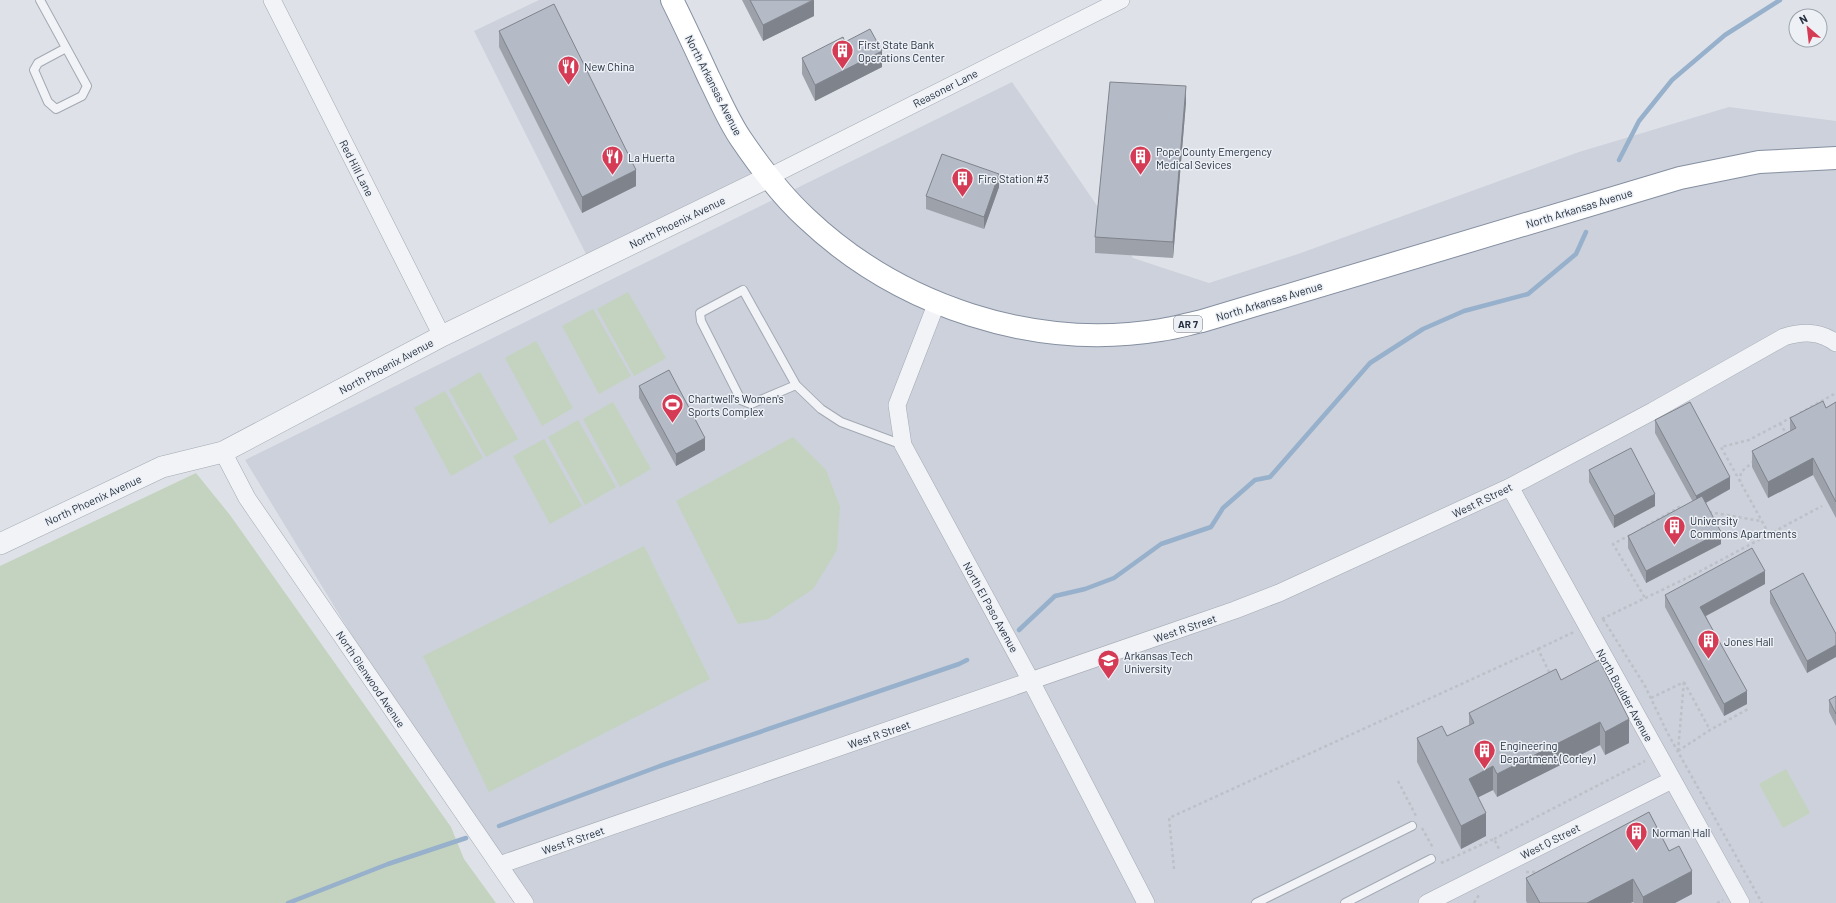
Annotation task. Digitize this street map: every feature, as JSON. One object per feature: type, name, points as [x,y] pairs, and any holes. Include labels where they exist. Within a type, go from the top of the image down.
[{"type":"highway","name":"North Arkansas Avenue","points":[[672,0],[722,107],[740,137],[769,177],[806,218],[832,241],[861,262],[890,280],[937,302],[988,320],[1022,328],[1056,333],[1092,335],[1127,334],[1162,330],[1202,321],[1680,178],[1759,162],[1836,158]]},
{"type":"street","name":"Red Hill Lane","points":[[272,0],[442,336]]},
{"type":"street","name":"Reasoner Lane","points":[[769,177],[1121,0]]},
{"type":"street","name":"North Phoenix Avenue","points":[[0,544],[162,467],[223,452],[442,336],[769,177]]},
{"type":"street","name":"North El Paso Avenue","points":[[937,302],[897,405],[903,445],[1031,681],[1146,903]]},
{"type":"street","name":"West R Street","points":[[499,865],[1031,681],[1279,593],[1510,487],[1653,411],[1784,337],[1794,334],[1818,333],[1836,343]]},
{"type":"street","name":"North Glenwood Avenue","points":[[223,452],[247,498],[525,903]]},
{"type":"street","name":"North Boulder Avenue","points":[[1510,487],[1586,627],[1741,903]]},
{"type":"street","name":"West Q Street","points":[[1427,903],[1494,869],[1675,785]]},
{"type":"lane","points":[[40,0],[87,86],[82,96],[56,109],[48,102],[34,70],[38,63],[66,48]]},
{"type":"lane","points":[[796,385],[751,404],[742,400],[701,321],[700,313],[743,290],[796,385],[821,409],[841,422],[903,445]]},
{"type":"lane","points":[[1256,903],[1412,826]]},
{"type":"lane","points":[[1345,903],[1434,858]]},
{"type":"path","points":[[1769,534],[1721,447],[1749,440],[1836,393]]},
{"type":"path","points":[[1780,424],[1790,442]]},
{"type":"path","points":[[1740,482],[1741,472],[1756,461]]},
{"type":"path","points":[[1174,868],[1169,818],[1603,619],[1822,506]]},
{"type":"path","points":[[1639,530],[1679,507],[1686,508]]},
{"type":"path","points":[[1701,511],[1762,521]]},
{"type":"path","points":[[1633,533],[1613,544],[1645,598]]},
{"type":"path","points":[[1603,619],[1651,698],[1695,783],[1762,903]]},
{"type":"path","points":[[1538,649],[1551,677]]},
{"type":"path","points":[[1651,698],[1684,681]]},
{"type":"path","points":[[1684,681],[1710,730]]},
{"type":"path","points":[[1678,751],[1684,681]]},
{"type":"path","points":[[1678,751],[1710,730],[1748,709]]},
{"type":"path","points":[[1434,858],[1441,864],[1494,839],[1646,762],[1642,756]]},
{"type":"path","points":[[1398,781],[1434,850]]},
{"type":"path","points":[[1675,785],[1695,783]]},
{"type":"path","points":[[1494,839],[1502,856],[1494,869]]},
{"type":"path","points":[[1520,872],[1544,872]]},
{"type":"path","points":[[1474,903],[1480,893]]},
{"type":"shaded area","points":[[539,0],[672,0],[769,177],[591,264],[474,31]]},
{"type":"shaded area","name":"Arkansas Tech University","points":[[1012,82],[1133,258],[1209,283],[1298,254],[1579,152],[1729,107],[1836,121],[1836,903],[515,903],[245,460]]},
{"type":"green space","points":[[628,292],[666,358],[634,376],[597,309]]},
{"type":"green space","points":[[593,309],[631,376],[599,394],[562,326]]},
{"type":"green space","points":[[536,341],[573,408],[542,426],[505,358]]},
{"type":"green space","points":[[480,372],[518,439],[486,457],[449,390]]},
{"type":"green space","points":[[445,391],[483,458],[451,476],[414,408]]},
{"type":"green space","points":[[613,402],[651,469],[620,487],[583,419]]},
{"type":"green space","points":[[578,420],[616,487],[585,505],[548,437]]},
{"type":"green space","points":[[793,437],[826,470],[840,507],[837,550],[813,589],[768,619],[738,624],[676,501]]},
{"type":"green space","points":[[544,439],[582,506],[550,524],[513,456]]},
{"type":"green space","points":[[196,473],[230,515],[451,827],[464,859],[496,903],[0,903],[0,566]]},
{"type":"green space","points":[[644,546],[710,679],[489,792],[423,656]]},
{"type":"green space","points":[[1786,769],[1810,813],[1783,828],[1759,784]]},
{"type":"building","points":[[750,0],[813,0],[763,25]]},
{"type":"building","points":[[554,4],[636,170],[582,197],[499,31]]},
{"type":"building","points":[[870,29],[882,51],[815,85],[802,58],[843,37],[845,42]]},
{"type":"building","name":"Pope County Emergency Medical Sevices","points":[[1110,82],[1186,86],[1173,242],[1095,237]]},
{"type":"building","name":"Fire Station #3","points":[[942,154],[999,174],[984,217],[926,196]]},
{"type":"building","name":"Chartwell's Women's Sports Complex","points":[[669,370],[705,438],[676,454],[639,386]]},
{"type":"building","points":[[1823,401],[1826,408],[1836,402],[1836,502],[1813,458],[1768,482],[1752,451],[1796,428],[1790,418]]},
{"type":"building","name":"University Commons Apartments","points":[[1690,402],[1730,477],[1696,496],[1655,420]]},
{"type":"building","points":[[1631,448],[1655,494],[1614,516],[1589,470]]},
{"type":"building","name":"University Commons Apartments","points":[[1702,496],[1721,532],[1646,571],[1628,536]]},
{"type":"building","name":"Jones Hall","points":[[1752,548],[1765,571],[1700,607],[1747,691],[1724,704],[1665,595]]},
{"type":"building","points":[[1803,573],[1836,634],[1836,645],[1807,661],[1770,591]]},
{"type":"building","name":"Engineering Department (Corley)","points":[[1599,660],[1629,719],[1605,732],[1600,722],[1497,774],[1493,766],[1469,779],[1486,813],[1461,826],[1417,738],[1442,726],[1447,736],[1474,723],[1469,713],[1556,669],[1561,680]]},
{"type":"building","points":[[1836,696],[1836,714],[1829,700]]},
{"type":"building","points":[[1649,812],[1669,851],[1679,846],[1692,871],[1643,897],[1633,879],[1587,903],[1540,903],[1526,878]]},
{"type":"waterway","points":[[1619,160],[1639,121],[1672,80],[1725,35],[1780,0]]},
{"type":"waterway","points":[[1019,630],[1055,596],[1085,589],[1114,578],[1161,544],[1211,527],[1223,508],[1255,480],[1270,477],[1370,363],[1423,329],[1464,311],[1528,294],[1576,254],[1586,232]]},
{"type":"waterway","points":[[499,826],[660,766],[967,660]]},
{"type":"waterway","points":[[288,903],[388,864],[466,838]]},
{"type":"place","name":"First State Bank Operations Center","points":[[842,70]]},
{"type":"place","name":"New China","points":[[568,86]]},
{"type":"place","name":"La Huerta","points":[[613,176]]},
{"type":"place","name":"Pope County Emergency Medical Sevices","points":[[1141,176]]},
{"type":"place","name":"Fire Station #3","points":[[963,198]]},
{"type":"place","name":"Chartwell's Women's Sports Complex","points":[[672,424]]},
{"type":"place","name":"University Commons Apartments","points":[[1674,546]]},
{"type":"place","name":"Jones Hall","points":[[1709,660]]},
{"type":"place","name":"Arkansas Tech University","points":[[1108,680]]},
{"type":"place","name":"Engineering Department (Corley)","points":[[1485,770]]},
{"type":"place","name":"Norman Hall","points":[[1637,852]]}]
